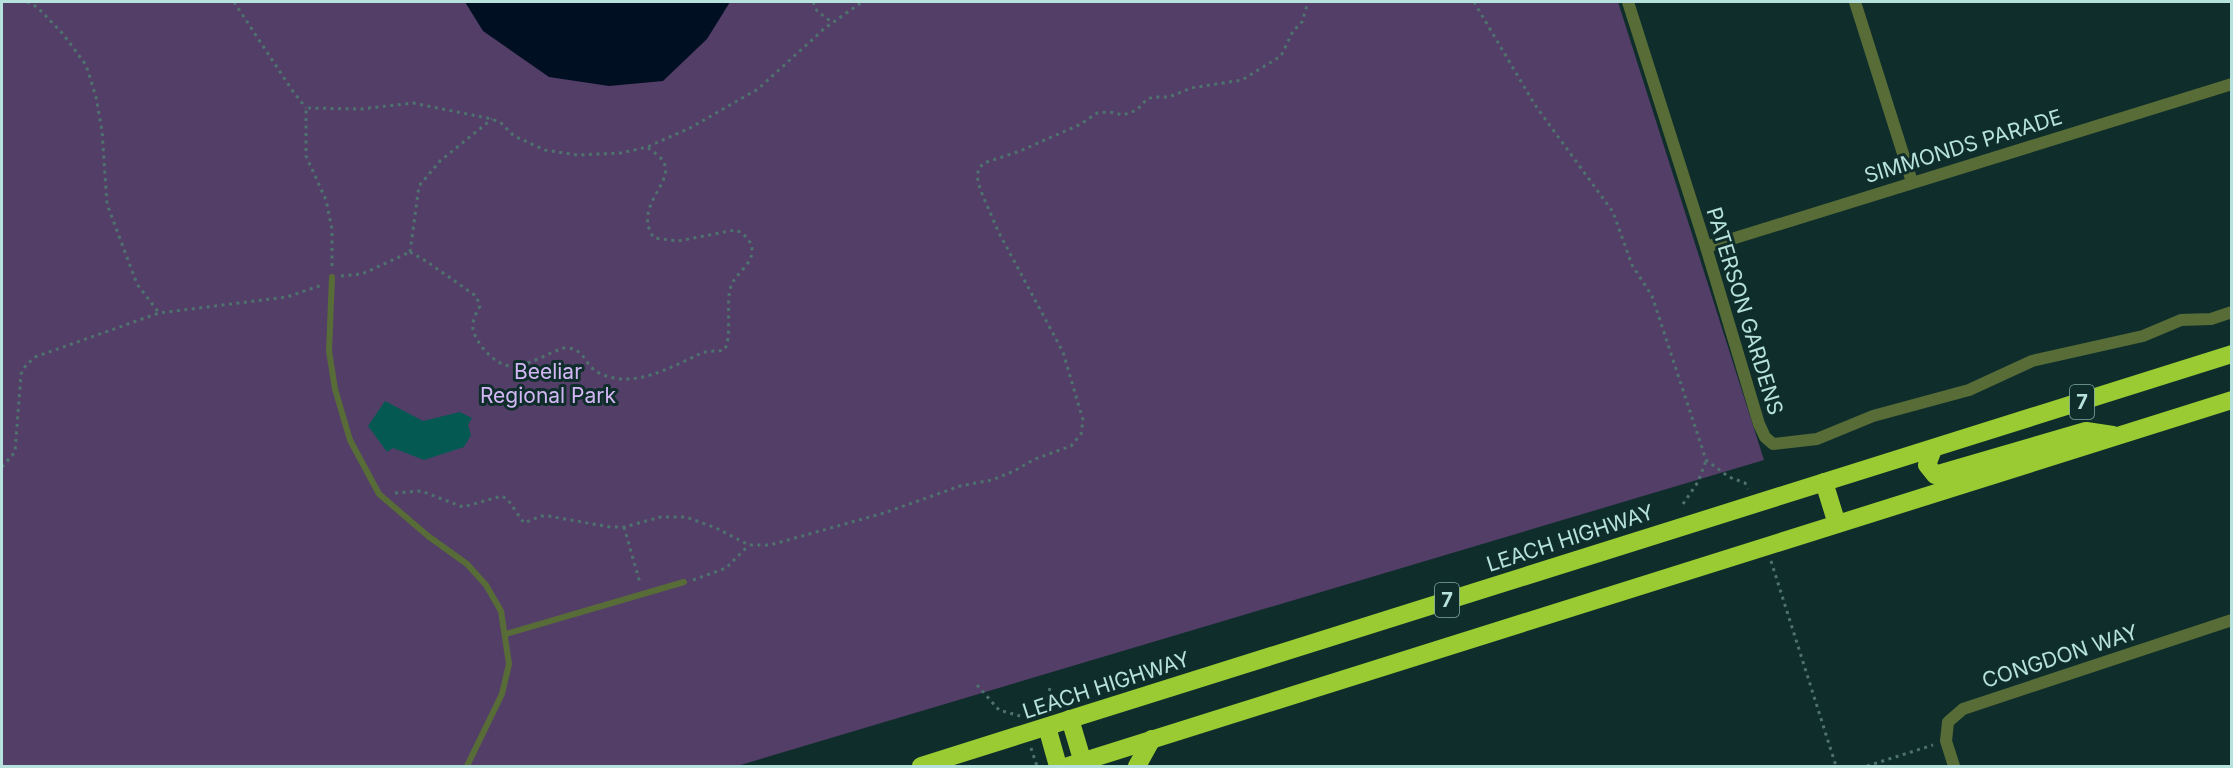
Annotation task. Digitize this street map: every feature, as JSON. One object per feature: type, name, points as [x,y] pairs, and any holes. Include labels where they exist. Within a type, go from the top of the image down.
[{"type":"highway","name":"LEACH HIGHWAY","points":[[921,766],[2232,354]]},
{"type":"highway","name":"7","points":[[1078,765],[1152,739],[2232,400]]},
{"type":"highway","points":[[1933,449],[1927,465],[1935,475],[2086,431],[2120,436]]},
{"type":"highway","points":[[1824,482],[1837,524]]},
{"type":"highway","points":[[1070,719],[1078,765]]},
{"type":"highway","points":[[1047,727],[1059,766]]},
{"type":"highway","points":[[1137,766],[1152,739]]},
{"type":"street","name":"PATERSON GARDENS","points":[[1628,2],[1706,247],[1759,424],[1765,437],[1773,444],[1817,439],[1873,416],[1969,390],[2032,361],[2143,336],[2181,320],[2211,319],[2232,312]]},
{"type":"street","points":[[1855,2],[1912,182]]},
{"type":"street","name":"SIMMONDS PARADE","points":[[1706,247],[2232,84]]},
{"type":"street","name":"CONGDON WAY","points":[[1946,741],[1948,722],[1963,709],[2232,620]]},
{"type":"street","points":[[1946,741],[1954,766]]},
{"type":"lane","points":[[332,277],[329,351],[335,389],[350,440],[379,494],[428,536],[467,564],[486,585],[501,611],[509,664],[502,694],[467,766]]},
{"type":"lane","points":[[506,634],[684,582]]},
{"type":"path","points":[[27,2],[37,7],[63,34],[86,65],[96,97],[102,130],[107,204],[137,284],[159,313]]},
{"type":"path","points":[[234,2],[306,108],[306,156],[326,200],[332,229],[332,277]]},
{"type":"path","points":[[813,2],[817,11],[833,23]]},
{"type":"path","points":[[306,108],[361,109],[413,103],[492,118],[501,123],[514,136],[545,150],[577,155],[621,153],[647,147],[690,128],[758,89],[833,23],[862,2]]},
{"type":"path","points":[[379,494],[421,491],[463,507],[502,496],[508,500],[524,523],[541,516],[548,516],[610,528],[624,527],[661,517],[686,517],[716,528],[749,545],[770,545],[906,506],[960,486],[992,480],[1035,459],[1065,449],[1077,440],[1083,428],[1083,420],[1063,352],[998,231],[980,189],[977,176],[979,168],[984,163],[1020,152],[1081,124],[1097,113],[1110,112],[1123,116],[1130,114],[1148,99],[1154,97],[1169,97],[1191,88],[1242,80],[1281,56],[1293,31],[1302,22],[1308,2]]},
{"type":"path","points":[[1474,2],[1535,105],[1613,212],[1632,265],[1652,296],[1706,460],[1729,477],[1745,483],[1749,490]]},
{"type":"path","points":[[410,252],[419,186],[440,161],[492,118]]},
{"type":"path","points":[[410,252],[476,296],[480,306],[474,319],[475,334],[479,343],[493,358],[506,365],[519,365],[563,348],[570,348],[580,352],[597,372],[619,378],[639,378],[671,368],[706,352],[724,350],[728,343],[730,289],[735,278],[751,257],[752,250],[749,242],[740,231],[735,230],[678,241],[654,237],[649,228],[649,214],[653,197],[664,178],[665,166],[660,157],[647,147]]},
{"type":"path","points":[[2,467],[15,452],[21,374],[34,357],[159,313],[287,297],[318,288],[332,277],[362,274],[410,252]]},
{"type":"path","points":[[1683,504],[1698,482],[1706,460]]},
{"type":"path","points":[[624,527],[644,594]]},
{"type":"path","points":[[684,582],[726,568],[749,545]]},
{"type":"path","points":[[1771,560],[1836,766]]},
{"type":"path","points":[[977,685],[999,710],[1021,718],[1027,716]]},
{"type":"path","points":[[1033,714],[1045,705],[1050,687]]},
{"type":"path","points":[[1867,766],[1946,741]]},
{"type":"green space","name":"Beeliar Regional Park","points":[[2,2],[1618,2],[1764,460],[737,766],[2,766]]},
{"type":"water","points":[[465,2],[730,2],[707,39],[663,81],[609,86],[549,77],[483,31]]},
{"type":"building","points":[[385,401],[423,421],[460,412],[472,418],[468,425],[471,435],[464,447],[424,460],[393,448],[387,452],[368,426]]}]
